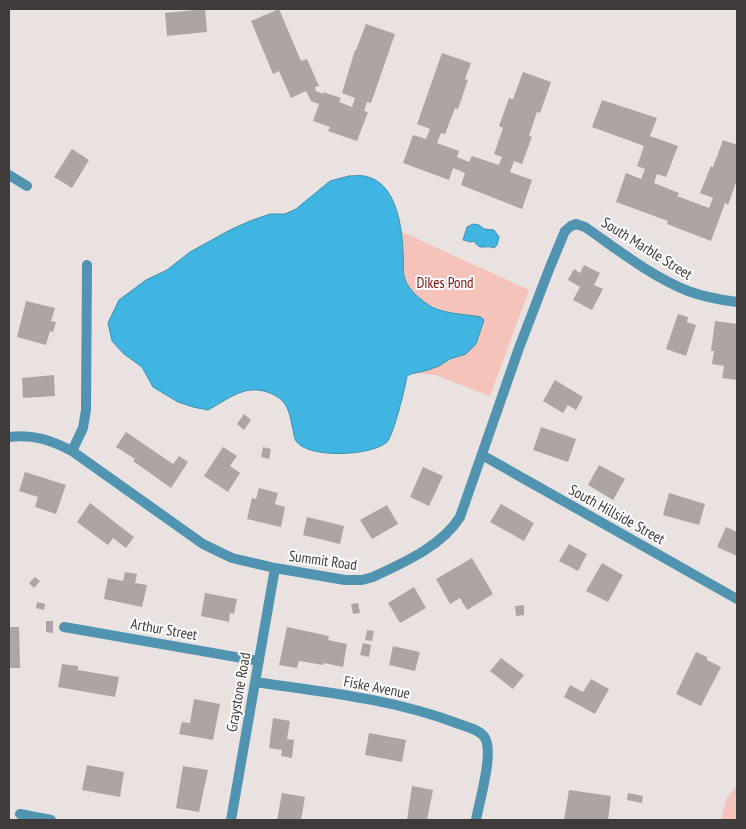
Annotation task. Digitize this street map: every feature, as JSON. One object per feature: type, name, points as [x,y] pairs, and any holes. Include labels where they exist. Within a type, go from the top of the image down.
[{"type":"street","points":[[9,175],[27,186]]},
{"type":"street","name":"South Marble Street","points":[[571,226],[576,224],[585,227],[647,269],[679,287],[698,294],[737,302]]},
{"type":"street","name":"Summit Road","points":[[9,437],[26,436],[45,439],[72,451],[211,549],[232,558],[275,568],[345,580],[362,580],[377,575],[430,547],[449,531],[460,517],[519,348],[565,231],[571,226]]},
{"type":"street","points":[[72,451],[83,428],[86,410],[87,265]]},
{"type":"street","name":"South Hillside Street","points":[[482,455],[737,599]]},
{"type":"street","name":"Graystone Road","points":[[231,820],[275,568]]},
{"type":"street","name":"Arthur Street","points":[[64,627],[259,661]]},
{"type":"street","name":"Fiske Avenue","points":[[255,682],[374,700],[410,708],[470,728],[481,734],[486,740],[489,757],[476,820]]},
{"type":"street","points":[[20,814],[51,820]]},
{"type":"green space","name":"Dikes Pond","points":[[400,231],[529,290],[490,396],[435,375],[417,373],[466,354],[471,315],[441,309],[414,294],[408,286],[405,277]]},
{"type":"green space","points":[[737,786],[737,820],[721,820],[727,797]]},
{"type":"water","points":[[349,176],[362,176],[375,180],[390,195],[399,218],[404,276],[413,292],[424,302],[437,309],[481,317],[484,320],[476,344],[466,354],[450,359],[439,366],[407,376],[396,421],[387,442],[379,447],[368,450],[340,454],[313,451],[303,447],[295,440],[289,411],[283,402],[274,395],[259,390],[236,394],[208,410],[178,402],[153,387],[142,367],[124,354],[112,341],[108,323],[119,300],[146,280],[167,270],[190,252],[230,230],[270,214],[285,214],[296,209],[330,181]]},
{"type":"water","points":[[473,224],[479,225],[484,229],[494,230],[499,237],[494,248],[481,247],[474,241],[463,240],[467,227]]},
{"type":"building","points":[[205,9],[207,32],[167,36],[165,13]]},
{"type":"building","points":[[279,9],[301,61],[307,59],[319,86],[315,87],[316,91],[341,98],[339,102],[352,107],[355,98],[342,93],[355,50],[366,24],[395,34],[371,103],[367,102],[364,111],[368,112],[357,141],[328,131],[330,127],[313,121],[319,104],[311,101],[306,91],[291,98],[279,71],[273,74],[251,21]]},
{"type":"building","points":[[442,53],[471,63],[465,79],[468,80],[458,109],[455,108],[445,134],[441,133],[437,143],[459,151],[457,157],[469,162],[472,156],[499,165],[502,157],[494,154],[503,128],[499,126],[509,98],[513,99],[523,72],[551,82],[540,113],[537,112],[529,136],[532,137],[522,164],[514,161],[510,172],[532,180],[522,209],[461,185],[465,173],[453,168],[449,180],[403,163],[413,135],[426,139],[430,129],[417,124]]},
{"type":"building","points":[[602,100],[657,118],[650,136],[678,146],[666,177],[657,174],[654,183],[679,193],[677,196],[709,208],[713,198],[700,193],[711,166],[713,167],[723,140],[737,145],[737,180],[728,205],[725,203],[711,241],[667,224],[668,221],[616,202],[626,173],[641,179],[645,169],[637,166],[644,146],[592,127]]},
{"type":"building","points":[[72,149],[89,160],[72,188],[54,177]]},
{"type":"building","points":[[584,265],[600,273],[594,285],[603,289],[592,310],[573,300],[580,287],[568,280],[574,269],[580,273]]},
{"type":"building","points":[[26,301],[55,308],[51,321],[56,322],[53,332],[50,331],[46,345],[17,337]]},
{"type":"building","points":[[678,314],[688,317],[687,322],[696,325],[686,356],[666,349]]},
{"type":"building","points":[[715,321],[737,324],[737,380],[722,378],[724,366],[712,364],[714,351],[711,351]]},
{"type":"building","points":[[54,375],[55,396],[23,398],[22,378]]},
{"type":"building","points":[[555,380],[583,397],[576,410],[568,405],[563,413],[543,401]]},
{"type":"building","points":[[244,414],[251,420],[244,430],[237,424]]},
{"type":"building","points":[[541,427],[576,439],[568,462],[533,450]]},
{"type":"building","points":[[126,432],[173,464],[179,456],[188,462],[171,488],[133,461],[135,459],[116,447]]},
{"type":"building","points":[[223,447],[237,456],[230,466],[240,473],[228,492],[204,476]]},
{"type":"building","points":[[263,447],[271,449],[269,459],[261,457]]},
{"type":"building","points":[[599,465],[625,479],[613,500],[588,485]]},
{"type":"building","points":[[423,467],[443,476],[429,506],[410,497]]},
{"type":"building","points":[[25,472],[66,485],[56,514],[35,507],[38,497],[19,491]]},
{"type":"building","points":[[259,488],[278,493],[275,504],[285,507],[281,527],[247,519],[252,498],[256,499]]},
{"type":"building","points":[[669,493],[705,504],[699,525],[663,515]]},
{"type":"building","points":[[90,503],[134,537],[126,548],[113,538],[108,545],[77,522]]},
{"type":"building","points":[[501,504],[534,523],[524,541],[490,522]]},
{"type":"building","points":[[387,505],[398,524],[372,539],[360,520]]},
{"type":"building","points":[[307,517],[344,526],[340,544],[303,535]]},
{"type":"building","points":[[726,527],[737,532],[737,556],[717,547]]},
{"type":"building","points":[[569,544],[587,554],[578,571],[559,561]]},
{"type":"building","points":[[472,558],[493,594],[467,610],[460,598],[450,604],[436,579]]},
{"type":"building","points":[[602,563],[623,575],[608,602],[586,591]]},
{"type":"building","points":[[125,572],[137,574],[135,583],[147,585],[142,607],[104,599],[108,578],[123,581]]},
{"type":"building","points":[[35,577],[40,581],[34,588],[29,583]]},
{"type":"building","points":[[414,587],[426,608],[400,623],[388,603]]},
{"type":"building","points":[[205,593],[237,599],[234,614],[230,613],[229,622],[201,616]]},
{"type":"building","points":[[37,602],[45,604],[44,610],[36,608]]},
{"type":"building","points":[[358,603],[360,613],[353,614],[351,604]]},
{"type":"building","points":[[524,605],[524,615],[516,616],[515,606]]},
{"type":"building","points":[[46,621],[53,621],[53,633],[46,632]]},
{"type":"building","points":[[9,627],[19,627],[20,668],[9,668]]},
{"type":"building","points":[[287,627],[329,636],[328,640],[347,644],[343,667],[299,661],[297,668],[279,665]]},
{"type":"building","points":[[367,630],[374,631],[372,641],[365,640]]},
{"type":"building","points":[[363,643],[371,645],[369,657],[360,655]]},
{"type":"building","points":[[393,646],[420,652],[415,671],[389,665]]},
{"type":"building","points":[[696,652],[721,667],[701,706],[676,694]]},
{"type":"building","points":[[501,658],[524,675],[513,689],[490,671]]},
{"type":"building","points":[[62,664],[78,666],[78,670],[119,677],[115,697],[58,687]]},
{"type":"building","points":[[591,679],[609,689],[595,714],[564,697],[570,685],[583,692]]},
{"type":"building","points":[[194,699],[220,704],[213,740],[179,734],[182,722],[190,723]]},
{"type":"building","points":[[273,718],[290,721],[287,739],[294,740],[292,758],[281,756],[282,750],[269,748]]},
{"type":"building","points":[[369,733],[406,740],[402,762],[365,755]]},
{"type":"building","points":[[87,765],[124,772],[120,797],[82,790]]},
{"type":"building","points":[[183,766],[208,770],[199,812],[176,808]]},
{"type":"building","points":[[412,786],[433,790],[427,820],[407,820]]},
{"type":"building","points":[[569,790],[611,796],[608,820],[564,820]]},
{"type":"building","points":[[282,793],[305,797],[301,820],[277,820]]},
{"type":"building","points":[[628,793],[643,796],[642,803],[627,800]]}]
